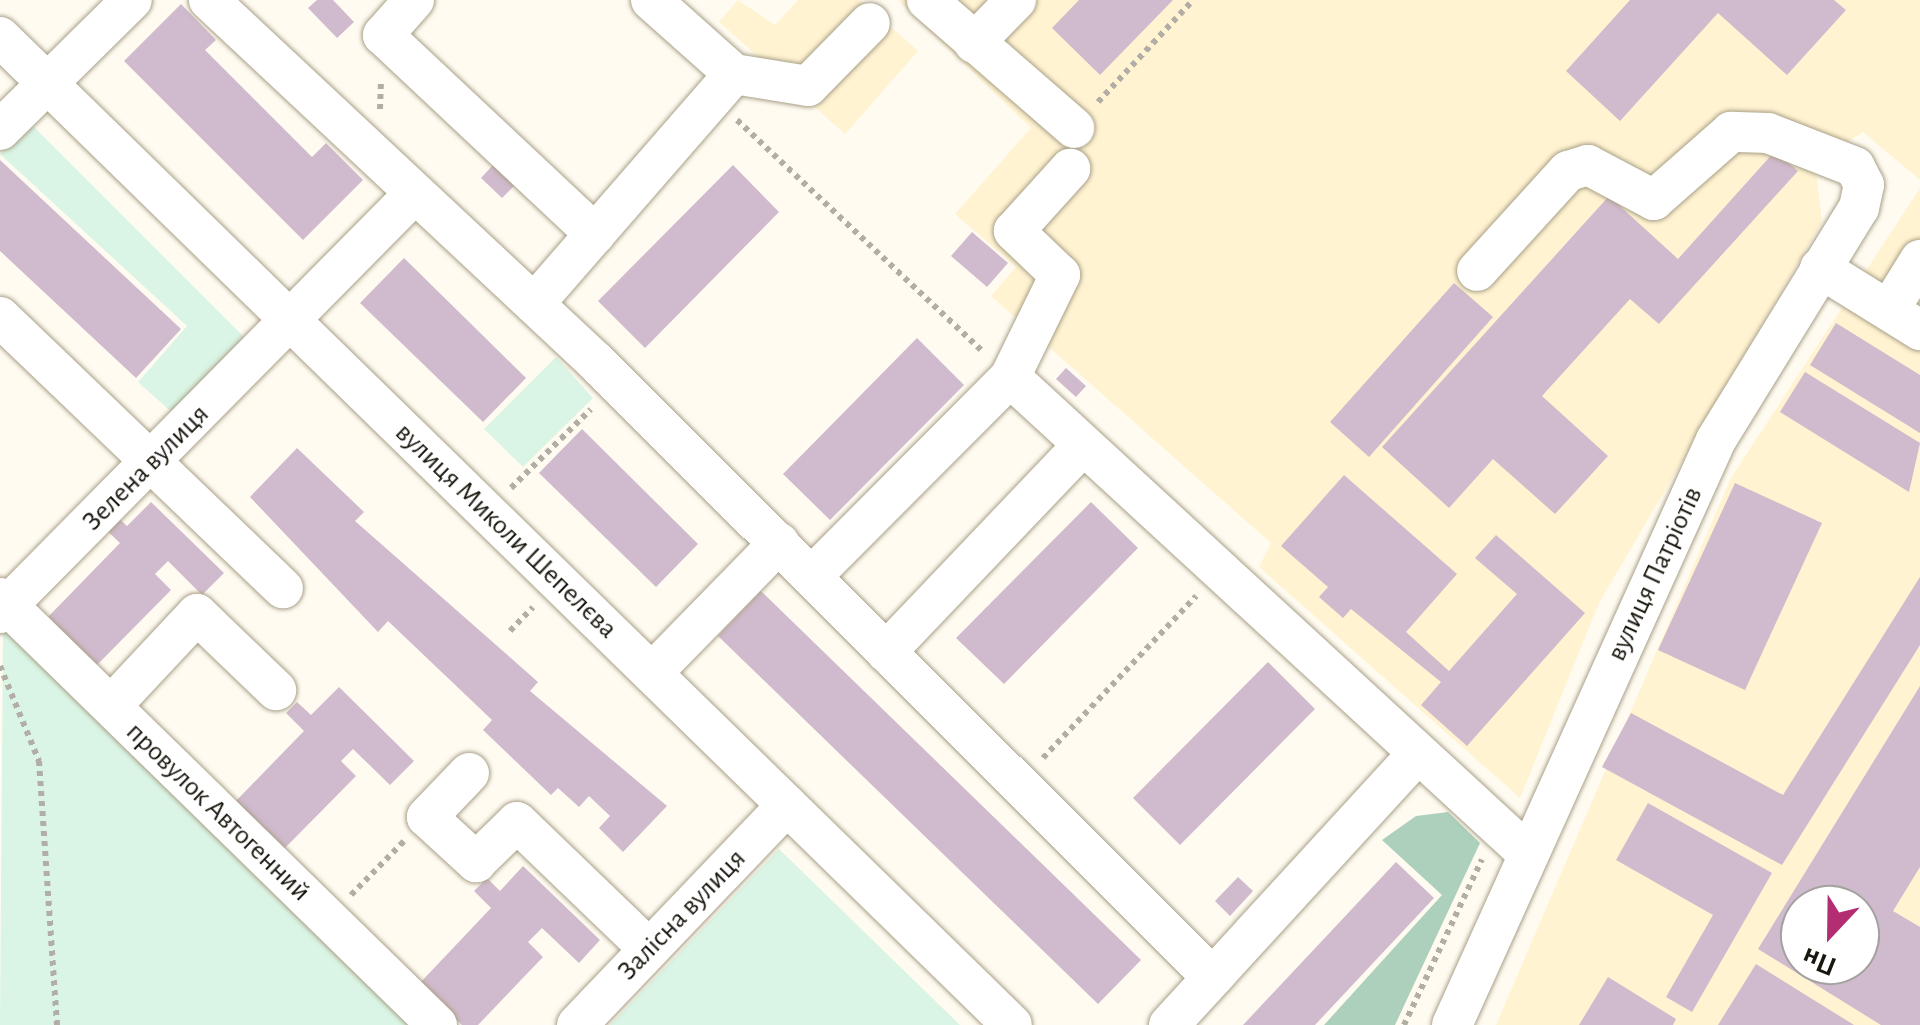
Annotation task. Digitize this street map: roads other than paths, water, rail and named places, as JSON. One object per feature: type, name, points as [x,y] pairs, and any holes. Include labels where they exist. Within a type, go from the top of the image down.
[{"type":"street","points":[[0,130],[132,0]]},
{"type":"street","points":[[209,0],[617,383],[1213,978]]},
{"type":"street","points":[[414,0],[383,35],[595,234]]},
{"type":"street","points":[[651,0],[724,86]]},
{"type":"street","points":[[926,0],[1074,128]]},
{"type":"street","points":[[974,43],[1016,0]]},
{"type":"street","points":[[534,304],[724,86],[808,86],[870,24]]},
{"type":"street","name":"вулиця Миколи Шепелєва","points":[[0,37],[1012,1025]]},
{"type":"street","name":"вулиця Патріотів","points":[[1452,1025],[1512,839],[1716,440],[1820,268],[1864,184],[1855,167],[1768,133],[1732,132],[1654,200],[1588,165],[1568,171],[1477,270]]},
{"type":"street","points":[[812,576],[1010,378],[1060,275],[1014,231],[1070,169]]},
{"type":"street","name":"Зелена вулиця","points":[[3,606],[292,323],[414,194]]},
{"type":"street","points":[[1820,268],[1904,320],[1920,260]]},
{"type":"street","points":[[0,317],[150,465],[283,588]]},
{"type":"street","points":[[1010,378],[1218,574],[1512,839]]},
{"type":"street","points":[[886,652],[1082,446]]},
{"type":"street","points":[[652,674],[779,543]]},
{"type":"street","name":"провулок Автогенний","points":[[3,606],[437,1025]]},
{"type":"street","points":[[110,706],[197,614],[276,690]]},
{"type":"street","points":[[1170,1025],[1417,754]]},
{"type":"street","points":[[469,773],[427,817],[476,862],[517,822],[649,950]]},
{"type":"street","name":"Залісна вулиця","points":[[577,1025],[787,806]]}]
